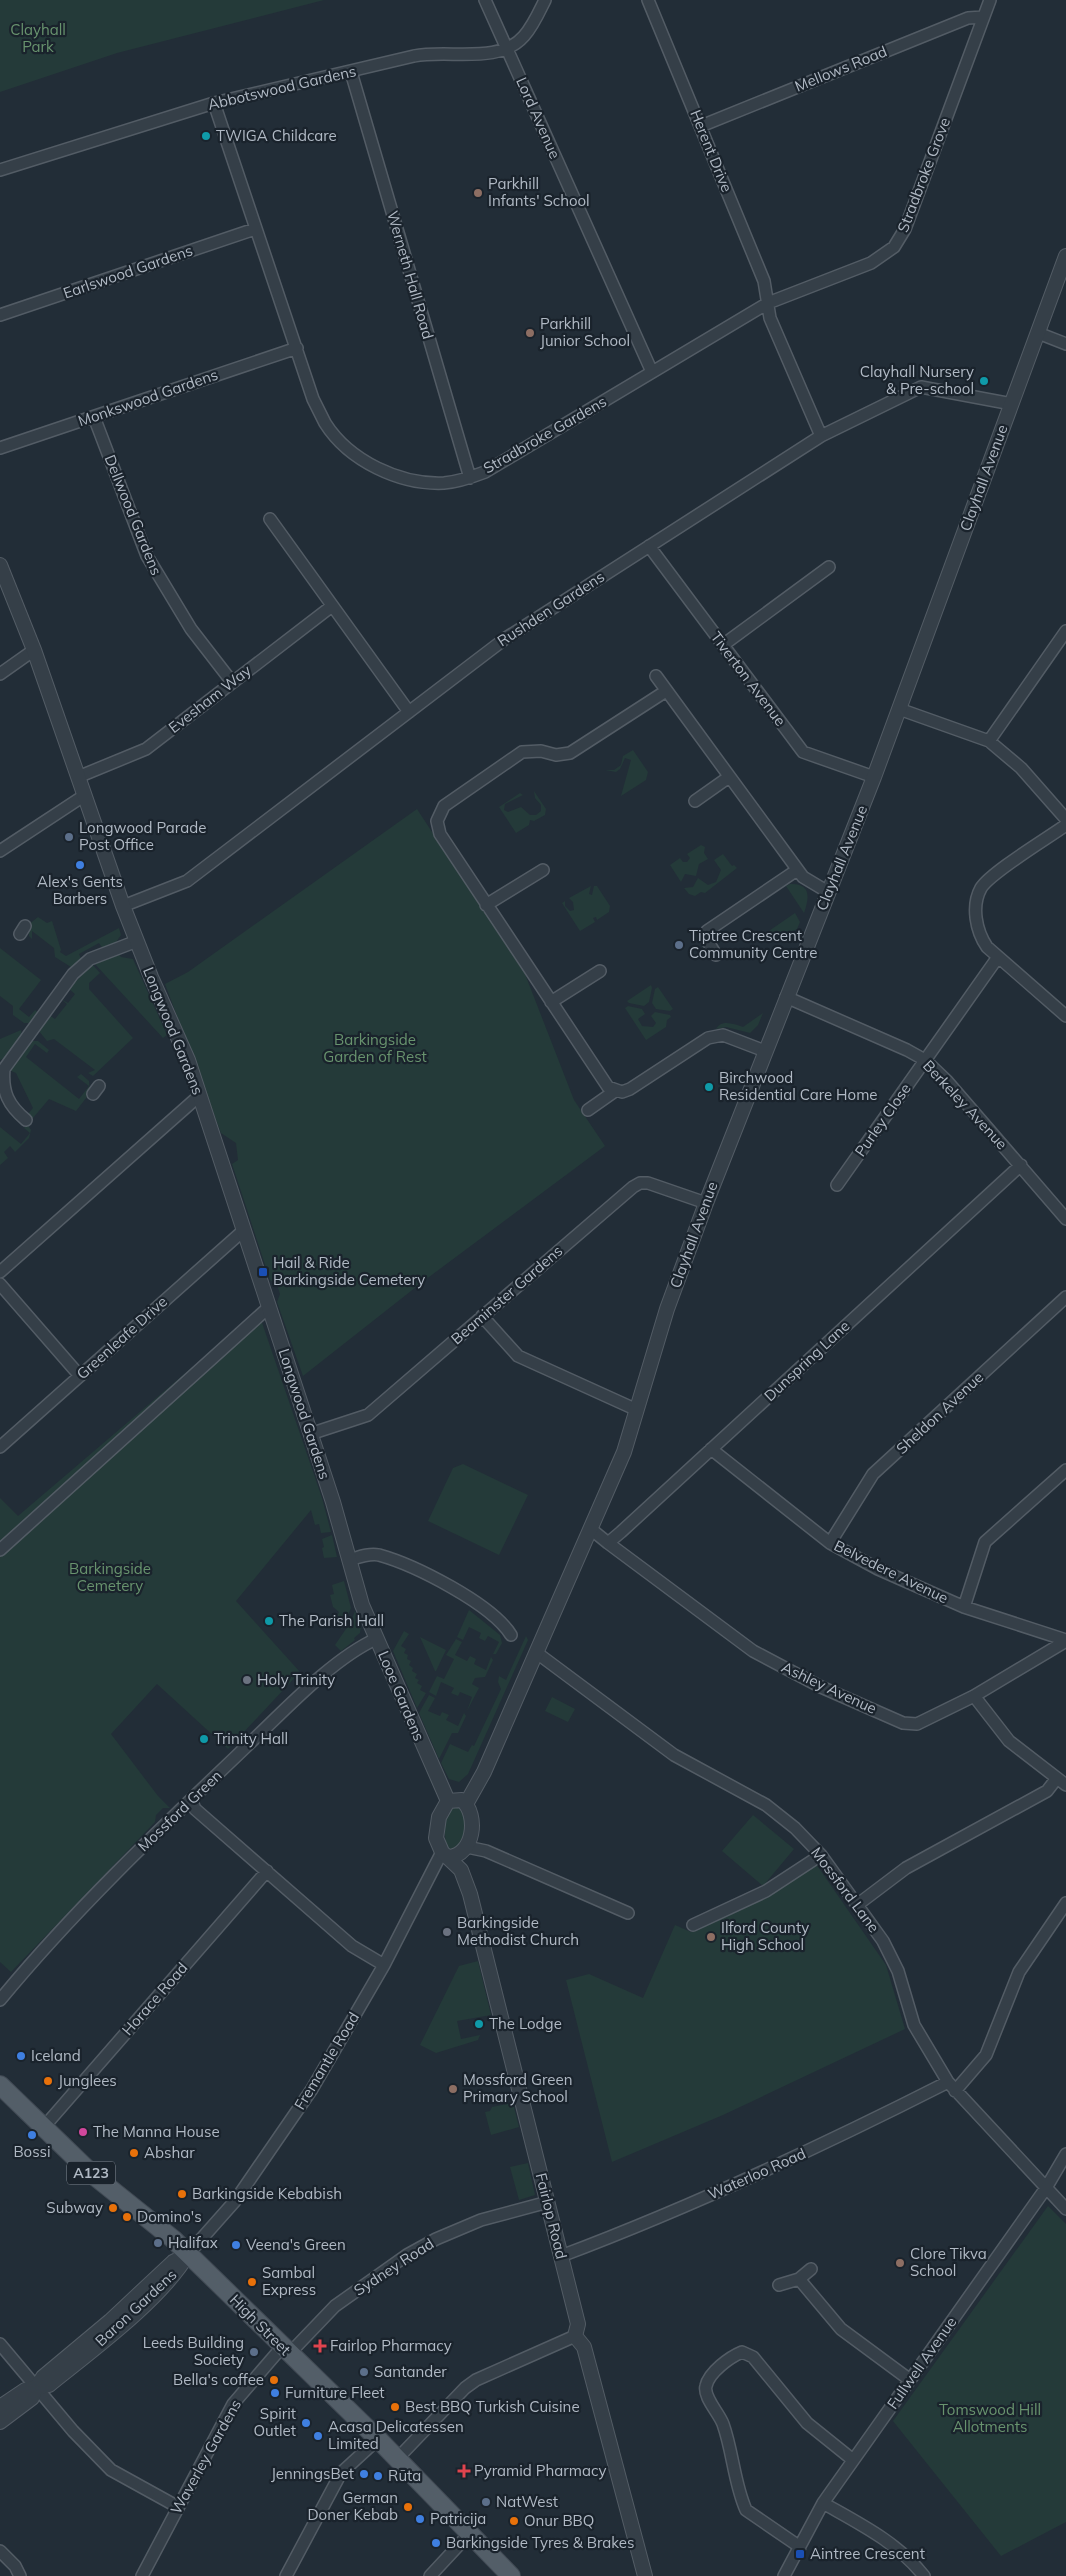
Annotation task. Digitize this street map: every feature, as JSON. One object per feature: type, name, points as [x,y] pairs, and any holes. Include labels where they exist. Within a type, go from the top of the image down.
[{"type":"main road","name":"High Street","points":[[0,2085],[92,2174],[188,2254],[378,2438],[511,2576]]},
{"type":"street","name":"Lord Avenue","points":[[485,0],[652,372]]},
{"type":"street","points":[[508,50],[525,35],[545,0]]},
{"type":"street","name":"Herent Drive","points":[[648,0],[764,281],[770,318],[822,436]]},
{"type":"street","name":"Stradbroke Grove","points":[[768,303],[871,264],[894,246],[905,229],[990,0]]},
{"type":"street","name":"Mellows Road","points":[[701,126],[968,18],[983,17]]},
{"type":"street","name":"Abbotswood Gardens","points":[[0,170],[214,103],[432,52],[488,53],[508,50]]},
{"type":"street","name":"Werneth Hall Road","points":[[351,72],[470,478]]},
{"type":"street","name":"Stradbroke Gardens","points":[[214,103],[313,399],[326,424],[344,445],[366,462],[394,475],[417,481],[444,483],[470,478],[485,472],[768,303]]},
{"type":"street","name":"Earlswood Gardens","points":[[0,315],[255,229]]},
{"type":"street","name":"Clayhall Avenue","points":[[538,1653],[624,1452],[667,1309],[706,1203],[900,709],[1066,256]]},
{"type":"street","points":[[1038,333],[1066,344]]},
{"type":"street","name":"Monkswood Gardens","points":[[0,448],[297,348]]},
{"type":"street","name":"Rushden Gardens","points":[[123,906],[187,881],[506,638],[822,436],[921,387],[1012,404]]},
{"type":"street","name":"Dellwood Gardens","points":[[94,417],[151,563],[191,630],[232,682]]},
{"type":"street","points":[[270,519],[409,712]]},
{"type":"street","name":"Tiverton Avenue","points":[[649,546],[803,752],[874,777]]},
{"type":"street","name":"Longwood Gardens","points":[[0,565],[34,650],[123,906],[188,1060],[349,1560]]},
{"type":"street","points":[[723,645],[829,566]]},
{"type":"street","name":"Evesham Way","points":[[78,776],[146,749],[332,606]]},
{"type":"street","points":[[989,740],[1066,631]]},
{"type":"street","points":[[0,674],[34,650]]},
{"type":"street","points":[[656,676],[797,870],[808,882],[828,892]]},
{"type":"street","points":[[666,691],[570,753],[556,755],[541,751],[522,752],[444,806],[437,821],[440,834],[602,1082],[615,1091],[622,1092],[638,1084],[708,1038],[723,1035],[765,1051]]},
{"type":"street","points":[[900,709],[989,740],[1021,768],[1066,819]]},
{"type":"street","points":[[695,800],[729,777]]},
{"type":"street","points":[[0,851],[85,795]]},
{"type":"street","points":[[1066,826],[995,874],[981,888],[976,909],[979,936],[998,957],[1060,1008],[1066,1016]]},
{"type":"street","points":[[486,905],[543,870]]},
{"type":"street","points":[[716,955],[705,937],[707,931],[797,870]]},
{"type":"street","points":[[14,1110],[7,1099],[3,1084],[4,1069],[30,1032],[73,974],[90,960],[137,941]]},
{"type":"street","name":"Purley Close","points":[[837,1185],[998,957]]},
{"type":"street","points":[[551,1002],[600,971]]},
{"type":"street","name":"Berkeley Avenue","points":[[786,997],[908,1050],[925,1060],[1021,1165],[1066,1219]]},
{"type":"street","points":[[588,1110],[615,1091]]},
{"type":"street","points":[[0,1272],[200,1095]]},
{"type":"street","points":[[0,1099],[26,1120]]},
{"type":"street","name":"Dunspring Lane","points":[[608,1543],[1021,1165]]},
{"type":"street","name":"Beaminster Gardens","points":[[310,1434],[368,1415],[632,1187],[640,1183],[648,1183],[706,1203]]},
{"type":"street","name":"Greenleafe Drive","points":[[0,1447],[244,1230]]},
{"type":"street","points":[[0,1284],[80,1376]]},
{"type":"street","name":"Sheldon Avenue","points":[[830,1543],[874,1474],[1066,1297]]},
{"type":"street","points":[[0,1550],[269,1307]]},
{"type":"street","points":[[482,1316],[518,1356],[637,1410]]},
{"type":"street","name":"Belvedere Avenue","points":[[712,1449],[830,1543],[878,1569],[964,1607],[1066,1641]]},
{"type":"street","points":[[964,1607],[984,1542],[1066,1470]]},
{"type":"street","points":[[592,1530],[608,1543]]},
{"type":"street","name":"Ashley Avenue","points":[[608,1543],[753,1651],[821,1687],[903,1723],[917,1724],[974,1696],[1066,1641]]},
{"type":"street","points":[[349,1560],[370,1554],[378,1555],[418,1571],[472,1600],[507,1628],[511,1635]]},
{"type":"street","name":"Looe Gardens","points":[[349,1560],[376,1639],[448,1801]]},
{"type":"street","name":"Mossford Green","points":[[0,2000],[37,1954],[194,1797],[344,1657],[376,1639]]},
{"type":"street","points":[[466,1804],[484,1772],[538,1653]]},
{"type":"street","name":"Mossford Lane","points":[[538,1653],[674,1755],[766,1805],[795,1828],[821,1855],[883,1941],[898,1971],[914,2025],[952,2086],[1066,2209]]},
{"type":"street","points":[[857,1905],[906,1868],[1062,1782],[1009,1741],[974,1696]]},
{"type":"street","points":[[194,1797],[192,1804],[195,1809],[352,1946],[384,1965]]},
{"type":"street","points":[[462,1800],[466,1804],[472,1818],[467,1847],[457,1856],[445,1854],[436,1838],[442,1808],[448,1801],[462,1800]]},
{"type":"street","points":[[467,1847],[486,1851],[628,1914]]},
{"type":"street","name":"Fremantle Road","points":[[188,2254],[235,2200],[312,2089],[384,1965],[445,1854]]},
{"type":"street","name":"Fairlop Road","points":[[445,1854],[461,1870],[470,1894],[578,2324],[575,2336],[584,2347],[645,2576]]},
{"type":"street","points":[[693,1925],[766,1891],[821,1855]]},
{"type":"street","name":"Horace Road","points":[[43,2128],[267,1871]]},
{"type":"street","points":[[952,2086],[986,2055],[1019,1972],[1066,1903]]},
{"type":"street","name":"Waterloo Road","points":[[561,2256],[625,2232],[952,2086]]},
{"type":"street","name":"Fullwell Avenue","points":[[784,2576],[823,2504],[1046,2188],[1066,2154]]},
{"type":"street","name":"Sydney Road","points":[[285,2350],[335,2306],[407,2255],[436,2239],[481,2220],[548,2202]]},
{"type":"street","name":"Baron Gardens","points":[[0,2422],[32,2398],[43,2377],[110,2322],[173,2262],[188,2254]]},
{"type":"street","points":[[779,2285],[800,2279],[811,2269]]},
{"type":"street","points":[[800,2279],[841,2329],[910,2380]]},
{"type":"street","points":[[398,2458],[476,2380],[575,2336]]},
{"type":"street","points":[[0,2344],[73,2431],[111,2470],[178,2507]]},
{"type":"street","name":"Waverley Gardens","points":[[142,2576],[234,2404],[285,2350]]},
{"type":"street","points":[[800,2547],[746,2510],[724,2426],[717,2410],[707,2396],[705,2387],[709,2379],[732,2356],[742,2352],[753,2357],[807,2423],[853,2460]]},
{"type":"street","name":"Baron Gardens","points":[[0,2407],[25,2390],[36,2388]]},
{"type":"street","points":[[286,2576],[341,2473],[378,2438]]},
{"type":"street","points":[[823,2504],[881,2536],[905,2554],[924,2576]]},
{"type":"street","points":[[430,2576],[470,2533]]},
{"type":"street","points":[[0,2551],[15,2566],[20,2576]]},
{"type":"green space","name":"Clayhall Park","points":[[0,0],[324,0],[117,53],[0,92]]},
{"type":"green space","points":[[633,750],[648,772],[646,780],[621,796],[631,760],[625,758],[620,769],[616,772],[605,770],[614,770],[621,765],[623,756]]},
{"type":"green space","points":[[534,791],[546,809],[545,815],[534,821],[530,820],[529,825],[516,833],[499,807],[520,793],[523,795],[505,804],[504,810],[508,812],[521,807],[530,815],[536,815],[541,811],[541,805],[535,798]]},
{"type":"green space","name":"Barkingside Garden of Rest","points":[[417,809],[525,974],[574,1100],[605,1146],[425,1280],[303,1376],[277,1302],[280,1294],[277,1285],[270,1280],[232,1164],[238,1160],[236,1143],[221,1133],[165,984],[188,972]]},
{"type":"green space","points":[[701,845],[705,847],[704,853],[708,859],[699,864],[696,876],[685,874],[681,882],[670,865],[680,858],[683,862],[687,862],[690,858],[687,854]]},
{"type":"green space","points":[[723,854],[732,866],[734,865],[737,868],[705,893],[701,892],[695,896],[689,894],[684,888],[693,887],[698,878],[708,885],[716,882],[721,870],[714,860]]},
{"type":"green space","points":[[790,884],[802,886],[807,893],[808,897],[804,913],[786,886]]},
{"type":"green space","points":[[591,886],[589,894],[592,895],[594,886],[597,886],[610,906],[609,912],[597,920],[596,917],[593,918],[595,922],[580,931],[562,903],[565,901],[565,906],[570,911],[574,910],[573,902],[569,898]]},
{"type":"green space","points":[[795,913],[800,922],[797,929],[790,933],[787,939],[776,935],[771,938],[766,933]]},
{"type":"green space","points":[[38,917],[47,923],[52,921],[60,952],[66,956],[119,928],[121,935],[114,945],[103,949],[99,943],[79,954],[82,961],[71,967],[55,957],[54,948],[32,931],[32,939],[29,936],[28,925]]},
{"type":"green space","points":[[0,948],[41,980],[19,1009],[29,1017],[35,1010],[40,1014],[31,1023],[24,1023],[13,1015],[13,1006],[0,996]]},
{"type":"green space","points":[[118,953],[121,957],[133,959],[167,1035],[163,1038],[94,963]]},
{"type":"green space","points":[[92,964],[100,973],[89,983],[89,989],[133,1038],[93,1076],[88,1073],[95,1070],[54,1039],[47,1041],[39,1031],[49,1015],[55,1019],[67,1004],[61,999],[68,1003],[75,994],[69,989]]},
{"type":"green space","points":[[651,985],[649,1002],[644,1006],[627,1001]]},
{"type":"green space","points":[[658,987],[673,1009],[670,1011],[656,1009],[652,1003],[655,989]]},
{"type":"green space","points":[[628,1006],[642,1009],[645,1014],[638,1019],[642,1026],[653,1027],[656,1023],[651,1016],[655,1012],[670,1015],[671,1017],[667,1020],[666,1027],[646,1040],[625,1008]]},
{"type":"green space","points":[[763,1013],[758,1025],[750,1033],[726,1027],[716,1029],[725,1023],[743,1027]]},
{"type":"green space","points":[[21,1030],[20,1038],[15,1048],[8,1056],[0,1060],[0,1039]]},
{"type":"green space","points":[[30,1041],[38,1041],[49,1050],[47,1053],[35,1044],[26,1057],[79,1099],[89,1086],[77,1077],[81,1074],[89,1081],[90,1093],[76,1111],[49,1099],[33,1118],[28,1114],[33,1108],[16,1073],[9,1070]]},
{"type":"green space","points":[[27,1124],[31,1130],[29,1138],[15,1152],[10,1146],[4,1152],[8,1158],[0,1165],[0,1127],[21,1144],[30,1133],[24,1128]]},
{"type":"green space","name":"Barkingside Cemetery","points":[[258,1311],[322,1498],[331,1532],[321,1533],[319,1524],[315,1525],[311,1510],[236,1601],[300,1672],[228,1749],[157,1684],[111,1734],[158,1796],[170,1808],[163,1808],[156,1815],[155,1822],[11,1972],[0,1962],[0,1498],[18,1516]]},
{"type":"green space","points":[[463,1464],[528,1495],[499,1555],[428,1521],[453,1468]]},
{"type":"green space","points":[[332,1535],[337,1557],[324,1558],[322,1539]]},
{"type":"green space","points":[[344,1581],[351,1608],[342,1629],[334,1622],[339,1612],[333,1607],[330,1595],[334,1594],[332,1585]]},
{"type":"green space","points":[[469,1610],[500,1635],[502,1643],[496,1654],[493,1654],[499,1642],[488,1636],[485,1641],[479,1638],[481,1633],[469,1627],[463,1640],[457,1637]]},
{"type":"green space","points":[[355,1611],[361,1626],[360,1633],[354,1638],[355,1640],[341,1651],[335,1645],[350,1623]]},
{"type":"green space","points":[[404,1631],[409,1634],[401,1646],[406,1649],[404,1653],[408,1655],[407,1659],[411,1661],[409,1665],[413,1668],[412,1671],[417,1674],[415,1678],[419,1680],[417,1683],[422,1686],[420,1690],[426,1693],[417,1708],[393,1651]]},
{"type":"green space","points":[[526,1636],[528,1640],[468,1774],[459,1782],[449,1779],[441,1763],[450,1744],[468,1752],[472,1745],[474,1746],[501,1689],[498,1682],[499,1676],[506,1680]]},
{"type":"green space","points":[[420,1637],[446,1650],[436,1671],[435,1671]]},
{"type":"green space","points":[[456,1639],[462,1642],[455,1655],[467,1661],[470,1656],[476,1659],[474,1664],[486,1670],[491,1657],[493,1660],[485,1677],[475,1678],[472,1684],[479,1688],[467,1711],[472,1697],[460,1692],[458,1696],[451,1693],[454,1688],[441,1682],[436,1696],[429,1692],[437,1676],[444,1679],[454,1659],[446,1655]]},
{"type":"green space","points":[[429,1695],[435,1698],[428,1711],[440,1716],[442,1712],[449,1715],[446,1720],[458,1726],[464,1713],[466,1716],[458,1733],[452,1733],[439,1759],[419,1713]]},
{"type":"green space","points":[[552,1697],[575,1709],[568,1722],[545,1711]]},
{"type":"green space","points":[[457,1806],[463,1815],[465,1830],[460,1845],[452,1851],[446,1845],[444,1824],[450,1810]]},
{"type":"green space","points":[[753,1815],[794,1849],[763,1886],[722,1851]]},
{"type":"green space","points":[[816,1864],[886,1965],[905,2029],[723,2115],[612,2162],[566,1980],[589,1974],[643,1998],[675,1925],[691,1932],[769,1896]]},
{"type":"green space","points":[[478,1961],[491,2015],[457,2021],[461,2039],[480,2035],[478,2040],[436,2053],[420,2045],[459,1966]]},
{"type":"green space","points":[[513,2103],[519,2127],[491,2135],[485,2112],[490,2111],[492,2107]]},
{"type":"green space","points":[[528,2163],[535,2195],[519,2200],[510,2167]]},
{"type":"green space","name":"Tomswood Hill Allotments","points":[[1048,2206],[1066,2224],[1066,2522],[1001,2556],[893,2421]]},
{"type":"place","name":"TWIGA Childcare","points":[[206,136]]},
{"type":"place","name":"Parkhill Infants' School","points":[[478,193]]},
{"type":"place","name":"Parkhill Junior School","points":[[530,333]]},
{"type":"place","name":"Clayhall Nursery & Pre-school","points":[[984,381]]},
{"type":"place","name":"Longwood Parade Post Office","points":[[69,837]]},
{"type":"place","name":"Alex's Gents Barbers","points":[[80,865]]},
{"type":"place","name":"Tiptree Crescent Community Centre","points":[[679,945]]},
{"type":"place","name":"Birchwood Residential Care Home","points":[[709,1087]]},
{"type":"place","name":"Hail & Ride Barkingside Cemetery","points":[[263,1272]]},
{"type":"place","name":"The Parish Hall","points":[[269,1621]]},
{"type":"place","name":"Holy Trinity","points":[[247,1680]]},
{"type":"place","name":"Trinity Hall","points":[[204,1739]]},
{"type":"place","name":"Barkingside Methodist Church","points":[[447,1932]]},
{"type":"place","name":"Ilford County High School","points":[[711,1937]]},
{"type":"place","name":"The Lodge","points":[[479,2024]]},
{"type":"place","name":"Iceland","points":[[21,2056]]},
{"type":"place","name":"Junglees","points":[[48,2081]]},
{"type":"place","name":"Mossford Green Primary School","points":[[453,2089]]},
{"type":"place","name":"The Manna House","points":[[83,2132]]},
{"type":"place","name":"Bossi","points":[[32,2135]]},
{"type":"place","name":"Abshar","points":[[134,2153]]},
{"type":"place","name":"Barkingside Kebabish","points":[[182,2194]]},
{"type":"place","name":"Subway","points":[[113,2208]]},
{"type":"place","name":"Domino's","points":[[127,2217]]},
{"type":"place","name":"Halifax","points":[[158,2243]]},
{"type":"place","name":"Veena's Green","points":[[236,2245]]},
{"type":"place","name":"Clore Tikva School","points":[[900,2263]]},
{"type":"place","name":"Sambal Express","points":[[252,2282]]},
{"type":"place","name":"Fairlop Pharmacy","points":[[320,2346]]},
{"type":"place","name":"Leeds Building Society","points":[[254,2352]]},
{"type":"place","name":"Santander","points":[[364,2372]]},
{"type":"place","name":"Bella's coffee","points":[[274,2380]]},
{"type":"place","name":"Furniture Fleet","points":[[275,2393]]},
{"type":"place","name":"Best BBQ Turkish Cuisine","points":[[395,2407]]},
{"type":"place","name":"Spirit Outlet","points":[[306,2423]]},
{"type":"place","name":"Acasa Delicatessen Limited","points":[[318,2436]]},
{"type":"place","name":"Pyramid Pharmacy","points":[[464,2471]]},
{"type":"place","name":"JenningsBet","points":[[364,2474]]},
{"type":"place","name":"Rūta","points":[[378,2476]]},
{"type":"place","name":"NatWest","points":[[486,2502]]},
{"type":"place","name":"German Doner Kebab","points":[[408,2507]]},
{"type":"place","name":"Patricija","points":[[420,2519]]},
{"type":"place","name":"Onur BBQ","points":[[514,2521]]},
{"type":"place","name":"Barkingside Tyres & Brakes","points":[[436,2543]]},
{"type":"place","name":"Aintree Crescent","points":[[800,2554]]}]
